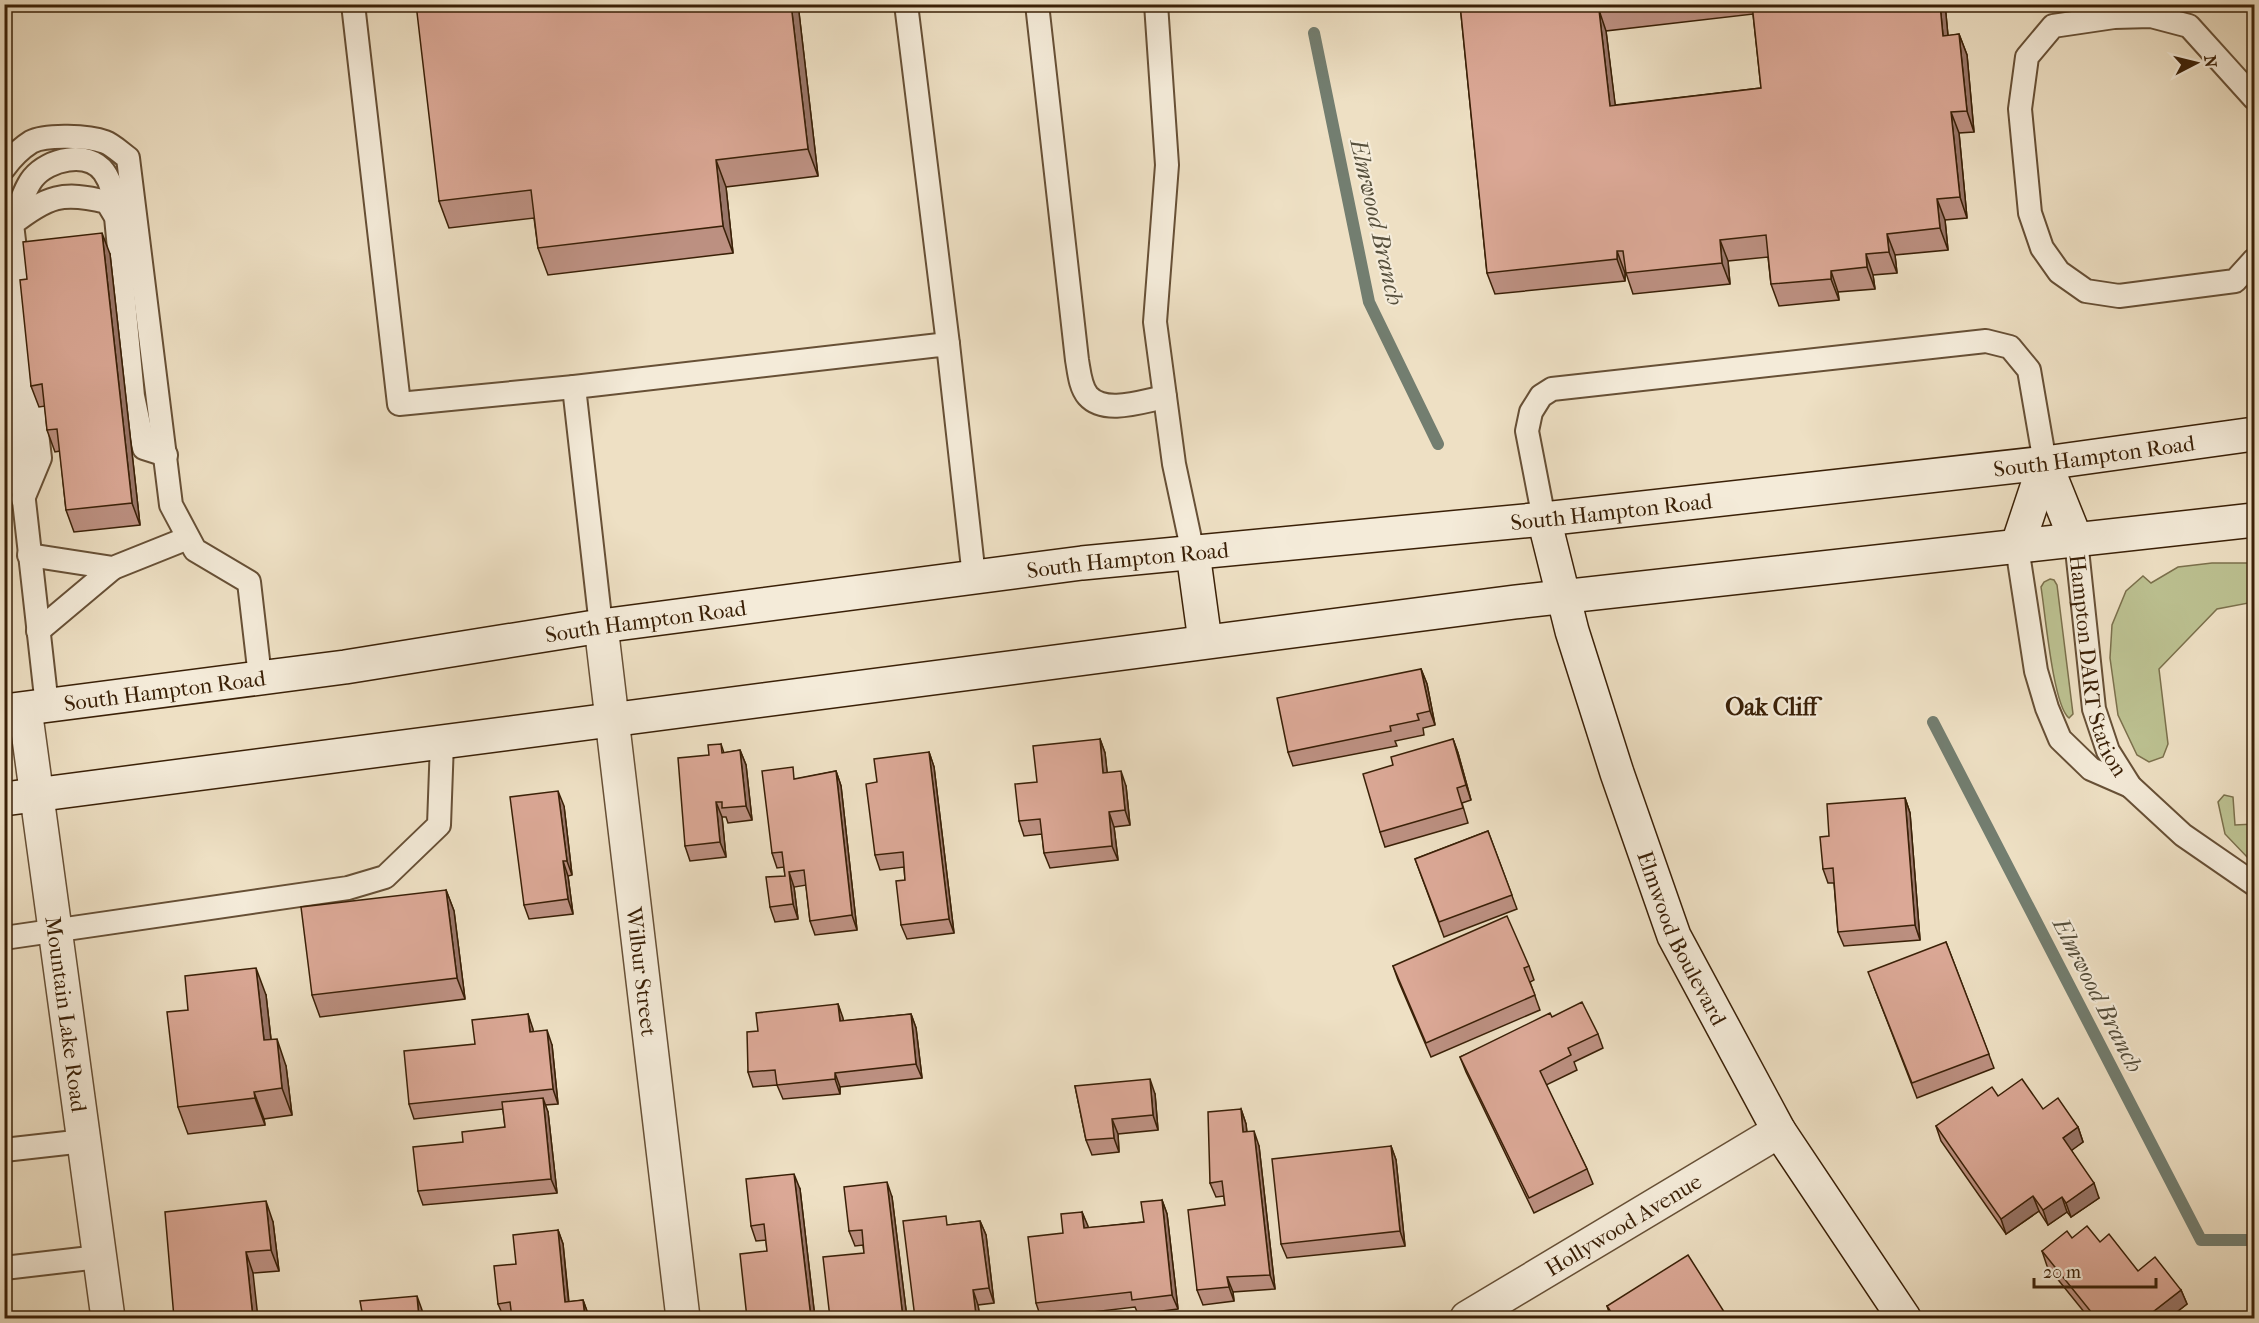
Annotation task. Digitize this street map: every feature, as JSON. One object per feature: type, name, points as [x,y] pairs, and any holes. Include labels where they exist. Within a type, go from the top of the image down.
[{"type":"main road","name":"South Hampton Road","points":[[25,709],[345,667],[601,626],[974,577],[1082,564],[1544,519],[2045,463],[2254,434]]},
{"type":"main road","points":[[2045,463],[2076,540]]},
{"type":"main road","points":[[2017,547],[2045,463]]},
{"type":"main road","name":"Elmwood Boulevard","points":[[1544,519],[1563,597],[1614,762],[1674,936],[1779,1131],[1904,1318]]},
{"type":"main road","points":[[4,799],[1205,641],[1563,597],[2254,520]]},
{"type":"main road","points":[[1193,553],[1205,641]]},
{"type":"main road","name":"Wilbur Street","points":[[601,626],[683,1318]]},
{"type":"main road","name":"Mountain Lake Road","points":[[25,709],[108,1318]]},
{"type":"main road","name":"Hollywood Avenue","points":[[1467,1318],[1779,1131]]},
{"type":"lane","points":[[353,4],[399,404],[574,387],[948,344]]},
{"type":"lane","points":[[906,4],[974,577]]},
{"type":"lane","points":[[1037,4],[1077,360],[1083,389],[1089,397],[1104,404],[1115,405],[1165,397]]},
{"type":"lane","points":[[1156,4],[1167,165],[1155,322],[1174,464],[1193,553]]},
{"type":"lane","points":[[2254,98],[2189,27],[2151,16],[2114,17],[2053,26],[2027,57],[2020,109],[2030,213],[2042,248],[2058,272],[2086,291],[2119,296],[2235,281],[2254,260]]},
{"type":"lane","points":[[4,168],[15,154],[34,141],[68,136],[89,137],[107,142],[128,158],[171,505],[195,550],[249,582],[260,677]]},
{"type":"lane","points":[[23,500],[40,458],[12,224],[33,178],[52,164],[63,160],[86,160],[103,170],[112,188],[133,396],[144,448],[166,455]]},
{"type":"lane","points":[[12,224],[38,204],[60,197],[86,197],[107,202],[116,217]]},
{"type":"lane","points":[[4,322],[38,631],[25,709]]},
{"type":"lane","points":[[1544,519],[1527,431],[1531,412],[1541,396],[1552,389],[1986,341],[2010,347],[2029,370],[2045,463]]},
{"type":"lane","points":[[574,387],[601,626]]},
{"type":"lane","points":[[38,631],[113,568],[188,538]]},
{"type":"lane","name":"Hampton DART Station","points":[[2076,540],[2094,709],[2108,751],[2130,786],[2183,835],[2254,884]]},
{"type":"lane","name":"Hampton DART Station","points":[[2017,547],[2036,671],[2047,708],[2060,739],[2091,769],[2130,786]]},
{"type":"lane","points":[[29,555],[113,568]]},
{"type":"lane","points":[[4,938],[348,888],[386,877],[439,825],[442,742]]},
{"type":"lane","points":[[4,1150],[84,1141]]},
{"type":"lane","points":[[4,1268],[99,1257]]},
{"type":"green space","points":[[2212,563],[2254,563],[2254,602],[2217,609],[2159,669],[2168,744],[2163,757],[2149,762],[2137,755],[2118,715],[2110,658],[2112,625],[2126,591],[2143,576],[2151,583],[2178,567]]},
{"type":"green space","points":[[2050,579],[2054,580],[2057,585],[2073,714],[2069,718],[2058,696],[2047,636],[2041,587]]},
{"type":"green space","points":[[2224,795],[2233,797],[2235,825],[2254,824],[2254,857],[2248,858],[2225,834],[2218,802]]},
{"type":"building","points":[[416,4],[791,4],[808,149],[716,160],[723,226],[538,248],[531,190],[439,201]]},
{"type":"building","points":[[1460,4],[1642,4],[1599,10],[1610,106],[1761,88],[1752,4],[1940,4],[1943,36],[1959,34],[1967,111],[1951,112],[1960,197],[1937,199],[1940,228],[1887,234],[1889,252],[1866,254],[1867,267],[1831,271],[1831,279],[1771,284],[1766,235],[1720,240],[1722,263],[1626,273],[1623,251],[1617,251],[1617,259],[1487,273]]},
{"type":"building","points":[[102,233],[132,503],[66,510],[57,429],[47,430],[42,384],[31,386],[20,280],[27,279],[23,242]]},
{"type":"building","points":[[1421,669],[1430,711],[1417,714],[1419,720],[1390,726],[1391,731],[1288,752],[1277,698]]},
{"type":"building","points":[[1100,739],[1103,773],[1121,771],[1125,810],[1109,812],[1112,846],[1044,853],[1040,819],[1019,821],[1015,784],[1037,782],[1033,746]]},
{"type":"building","points":[[1453,739],[1466,785],[1457,788],[1463,808],[1380,832],[1363,774],[1393,765],[1391,757]]},
{"type":"building","points":[[721,744],[722,753],[740,750],[746,806],[722,808],[722,802],[716,802],[720,842],[685,846],[678,758],[709,755],[708,745]]},
{"type":"building","points":[[929,752],[949,919],[901,925],[896,881],[905,880],[903,852],[875,855],[866,784],[877,782],[874,759]]},
{"type":"building","points":[[793,767],[794,779],[836,771],[852,915],[810,921],[804,870],[789,872],[793,904],[770,907],[766,877],[785,876],[782,852],[772,853],[762,771]]},
{"type":"building","points":[[558,791],[567,861],[563,861],[568,899],[524,905],[510,797]]},
{"type":"building","points":[[1905,798],[1915,925],[1838,932],[1833,868],[1823,869],[1820,837],[1829,836],[1827,804]]},
{"type":"building","points":[[1488,831],[1512,895],[1439,922],[1415,859]]},
{"type":"building","points":[[446,890],[457,978],[312,995],[301,907]]},
{"type":"building","points":[[1507,916],[1529,966],[1524,968],[1535,995],[1426,1043],[1393,966]]},
{"type":"building","points":[[1946,942],[1989,1054],[1912,1083],[1868,972]]},
{"type":"building","points":[[256,968],[264,1040],[277,1039],[282,1088],[254,1092],[255,1098],[178,1107],[167,1012],[188,1010],[185,976]]},
{"type":"building","points":[[1582,1002],[1598,1034],[1568,1048],[1571,1055],[1540,1071],[1587,1169],[1529,1198],[1460,1057],[1550,1013],[1552,1017]]},
{"type":"building","points":[[838,1004],[840,1021],[911,1014],[916,1064],[835,1073],[835,1079],[777,1085],[775,1070],[748,1072],[747,1032],[758,1031],[756,1013]]},
{"type":"building","points":[[528,1014],[530,1032],[547,1030],[553,1089],[409,1104],[404,1051],[475,1044],[472,1020]]},
{"type":"building","points":[[1150,1079],[1153,1115],[1112,1119],[1114,1138],[1086,1140],[1075,1086]]},
{"type":"building","points":[[2022,1079],[2043,1109],[2058,1098],[2078,1127],[2063,1138],[2094,1183],[2066,1203],[2062,1197],[2043,1210],[2033,1196],[2001,1219],[1936,1126],[1992,1087],[1998,1096]]},
{"type":"building","points":[[543,1098],[551,1179],[418,1191],[413,1147],[463,1142],[462,1132],[505,1127],[502,1102]]},
{"type":"building","points":[[1241,1109],[1243,1132],[1254,1131],[1270,1275],[1227,1277],[1229,1287],[1197,1290],[1188,1210],[1225,1205],[1222,1181],[1210,1183],[1208,1112]]},
{"type":"building","points":[[1391,1146],[1400,1231],[1281,1244],[1272,1159]]},
{"type":"building","points":[[794,1174],[811,1318],[747,1318],[740,1254],[767,1251],[764,1224],[751,1226],[746,1179]]},
{"type":"building","points":[[887,1182],[903,1318],[830,1318],[823,1257],[864,1253],[862,1230],[849,1231],[844,1187]]},
{"type":"building","points":[[1162,1200],[1172,1295],[1132,1300],[1131,1292],[1036,1303],[1028,1237],[1063,1233],[1061,1214],[1082,1212],[1084,1228],[1144,1222],[1141,1202]]},
{"type":"building","points":[[266,1201],[271,1250],[246,1252],[253,1318],[174,1318],[165,1212]]},
{"type":"building","points":[[946,1216],[947,1225],[980,1221],[989,1288],[973,1290],[976,1315],[915,1318],[903,1221]]},
{"type":"building","points":[[2087,1226],[2100,1242],[2109,1234],[2138,1271],[2155,1257],[2181,1290],[2145,1318],[2096,1318],[2042,1251],[2067,1231],[2072,1238]]},
{"type":"building","points":[[558,1230],[565,1302],[583,1300],[585,1318],[512,1318],[510,1302],[498,1304],[494,1266],[516,1264],[513,1235]]},
{"type":"building","points":[[1688,1255],[1728,1318],[1615,1318],[1607,1306]]},
{"type":"building","points":[[417,1296],[419,1318],[363,1318],[360,1301]]},
{"type":"waterway","name":"Elmwood Branch","points":[[1314,33],[1369,302],[1438,444]]},
{"type":"waterway","name":"Elmwood Branch","points":[[1933,722],[2201,1240],[2254,1240]]},
{"type":"district","name":"Oak Cliff","points":[[1771,707]]}]
